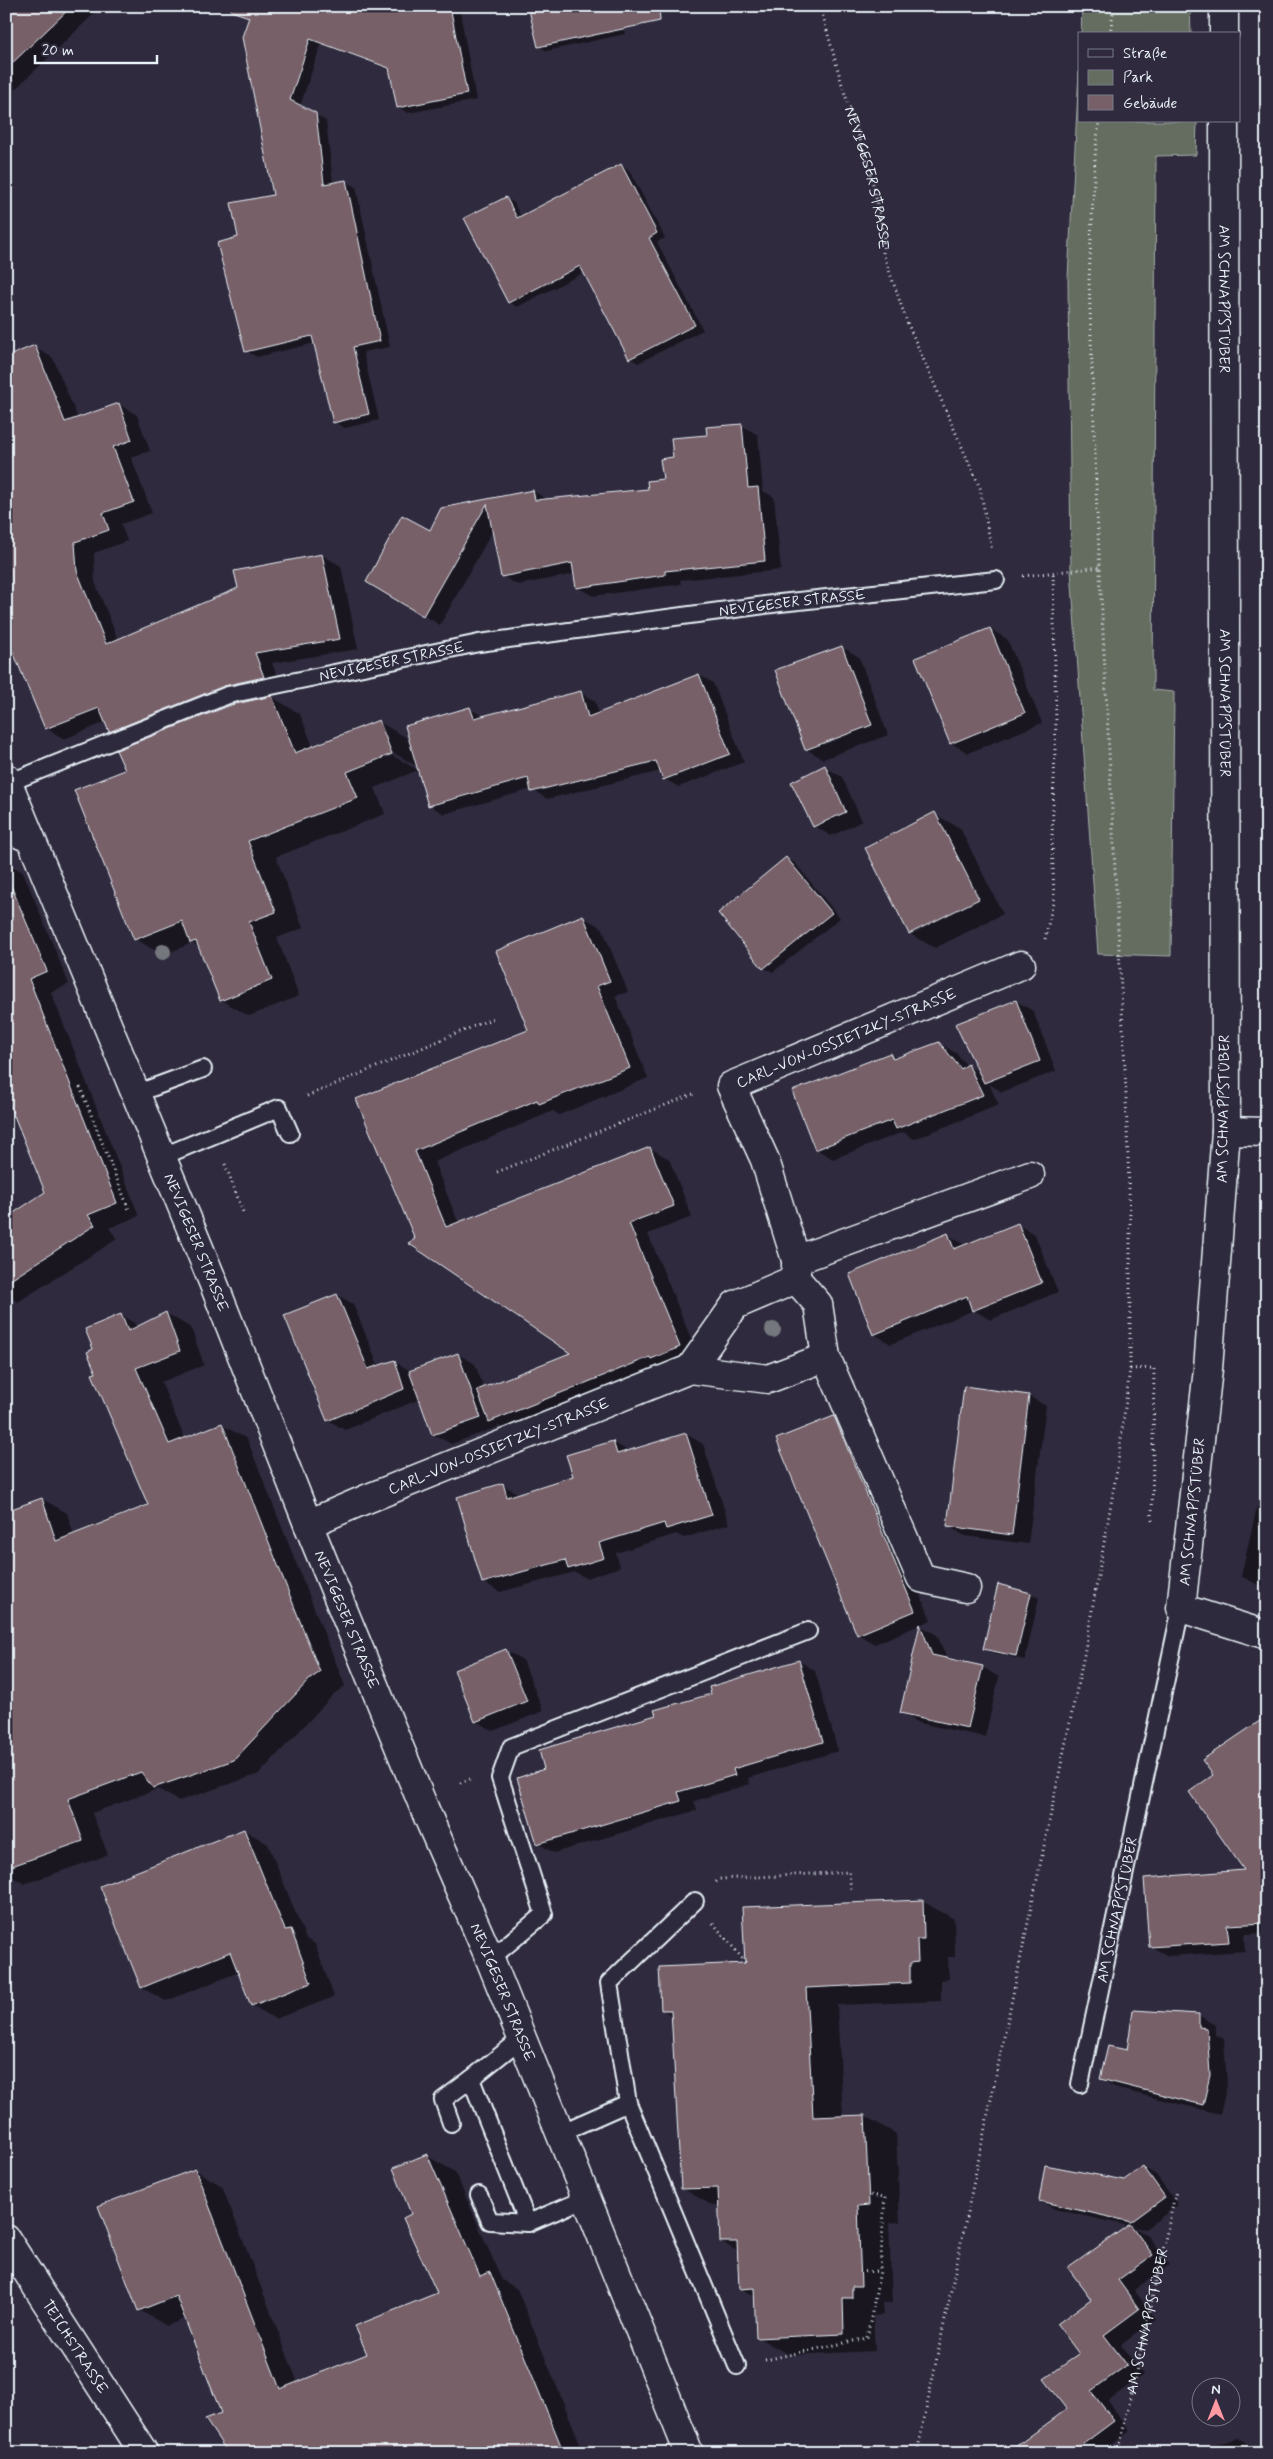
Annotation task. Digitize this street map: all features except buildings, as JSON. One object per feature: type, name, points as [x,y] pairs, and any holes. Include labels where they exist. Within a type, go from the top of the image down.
[{"type":"street","points":[[1224,6],[1224,32]]},
{"type":"street","name":"AM SCHNAPPSTÜBER","points":[[1181,1608],[1208,1369],[1226,1131],[1224,122]]},
{"type":"street","name":"NEVIGESER STRASSE","points":[[7,781],[425,1810],[490,1959],[689,2453]]},
{"type":"street","points":[[6,828],[31,839]]},
{"type":"street","name":"CARL-VON-OSSIETZKY-STRASSE","points":[[966,1588],[921,1578],[826,1357],[818,1304],[796,1270],[765,1160],[731,1086],[1021,964]]},
{"type":"street","points":[[1226,1131],[1267,1132]]},
{"type":"street","points":[[690,1369],[735,1305],[796,1270],[1030,1175]]},
{"type":"street","name":"CARL-VON-OSSIETZKY-STRASSE","points":[[308,1524],[690,1369],[768,1379],[826,1357]]},
{"type":"street","points":[[1181,1608],[1267,1635]]},
{"type":"street","name":"TEICHSTRASSE","points":[[6,2239],[144,2453]]},
{"type":"lane","name":"NEVIGESER STRASSE","points":[[7,781],[228,695],[479,643],[780,603],[996,580]]},
{"type":"lane","points":[[135,1094],[203,1069]]},
{"type":"lane","points":[[161,1157],[279,1108],[290,1133]]},
{"type":"lane","name":"AM SCHNAPPSTÜBER","points":[[1080,2084],[1181,1608]]},
{"type":"lane","points":[[490,1959],[544,1914],[500,1778],[511,1747],[808,1631]]},
{"type":"lane","points":[[696,1901],[609,1983],[628,2103],[736,2366]]},
{"type":"lane","points":[[451,2123],[443,2100],[522,2038]]},
{"type":"lane","points":[[471,2079],[528,2223]]},
{"type":"lane","points":[[560,2133],[628,2103]]},
{"type":"lane","points":[[480,2195],[490,2220],[528,2223],[587,2198]]},
{"type":"path","name":"NEVIGESER STRASSE","points":[[820,6],[843,88],[870,170],[884,236],[883,253],[907,322],[980,488],[996,580]]},
{"type":"path","points":[[1110,32],[1114,6]]},
{"type":"path","points":[[917,2453],[1084,1655],[1117,1470],[1130,1369],[1130,1218],[1125,1068],[1100,567],[1089,280],[1095,157],[1100,122]]},
{"type":"path","points":[[996,580],[1053,571],[1100,567]]},
{"type":"path","points":[[1021,964],[1047,937],[1054,898],[1052,838],[1056,721],[1053,571]]},
{"type":"path","points":[[279,1108],[496,1017]]},
{"type":"path","points":[[497,1172],[716,1085],[731,1086]]},
{"type":"path","points":[[80,1087],[130,1212]]},
{"type":"path","points":[[214,1135],[243,1212]]},
{"type":"path","points":[[1130,1369],[1154,1368],[1152,1532]]},
{"type":"path","points":[[460,1783],[474,1778]]},
{"type":"path","points":[[746,1963],[696,1901],[719,1878],[849,1872],[851,1890]]},
{"type":"path","name":"AM SCHNAPPSTÜBER","points":[[1118,2453],[1176,2190]]},
{"type":"path","points":[[736,2366],[867,2338],[880,2271],[885,2197],[869,2195]]},
{"type":"path","points":[[860,2272],[880,2271]]},
{"type":"green space","points":[[1082,6],[1190,6],[1191,32],[1081,32]]},
{"type":"green space","points":[[1078,91],[1078,122],[1197,122],[1196,155],[1156,156],[1153,690],[1174,692],[1171,956],[1098,954],[1071,570],[1068,278]]}]
